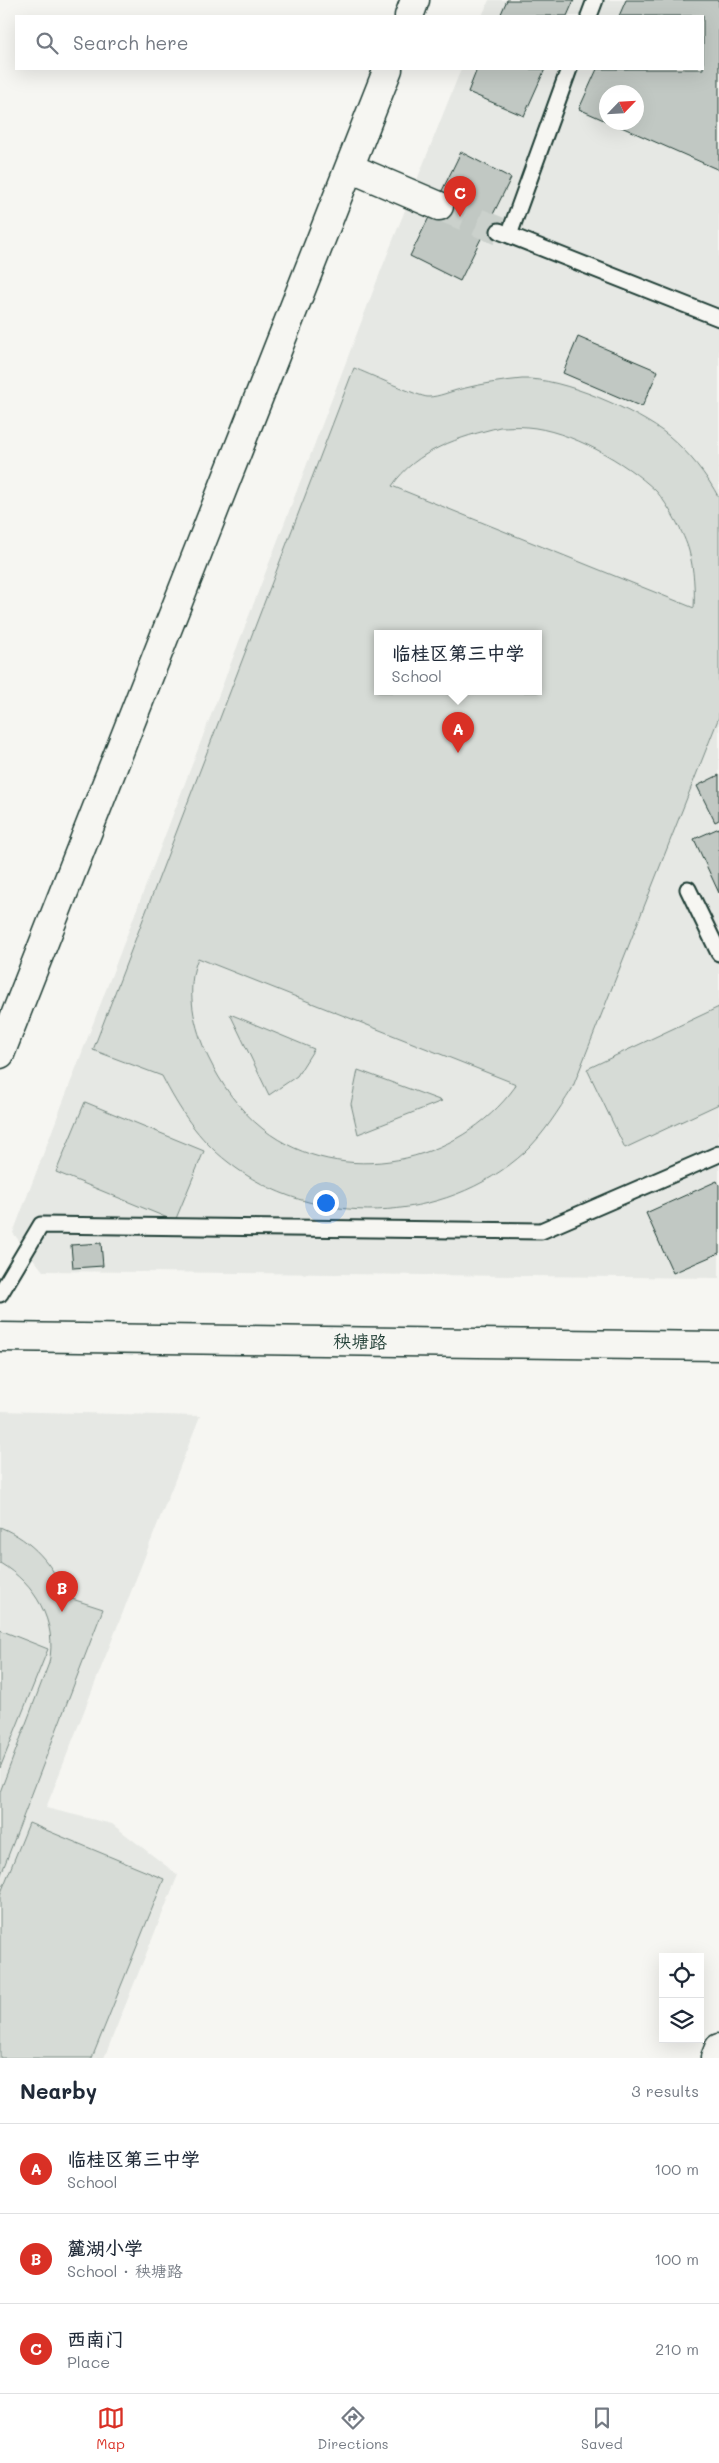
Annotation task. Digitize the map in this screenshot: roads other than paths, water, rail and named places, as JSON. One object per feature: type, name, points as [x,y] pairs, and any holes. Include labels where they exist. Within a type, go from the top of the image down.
[{"type":"main road","points":[[409,15],[415,0]]},
{"type":"main road","points":[[0,1054],[388,70]]},
{"type":"main road","points":[[350,168],[439,206]]},
{"type":"main road","name":"秧塘路","points":[[0,1338],[719,1346]]},
{"type":"main road","points":[[715,2058],[719,2048]]},
{"type":"lane","points":[[589,15],[595,0]]},
{"type":"lane","points":[[570,70],[504,233],[719,318]]},
{"type":"lane","points":[[688,889],[719,953]]},
{"type":"lane","points":[[0,1294],[41,1226],[541,1231],[719,1154]]},
{"type":"tunnel","points":[[439,206],[499,231]]},
{"type":"place","name":"西南门","points":[[460,217]]},
{"type":"place","name":"临桂区第三中学","points":[[458,753]]},
{"type":"place","name":"麓湖小学","points":[[62,1612]]}]
